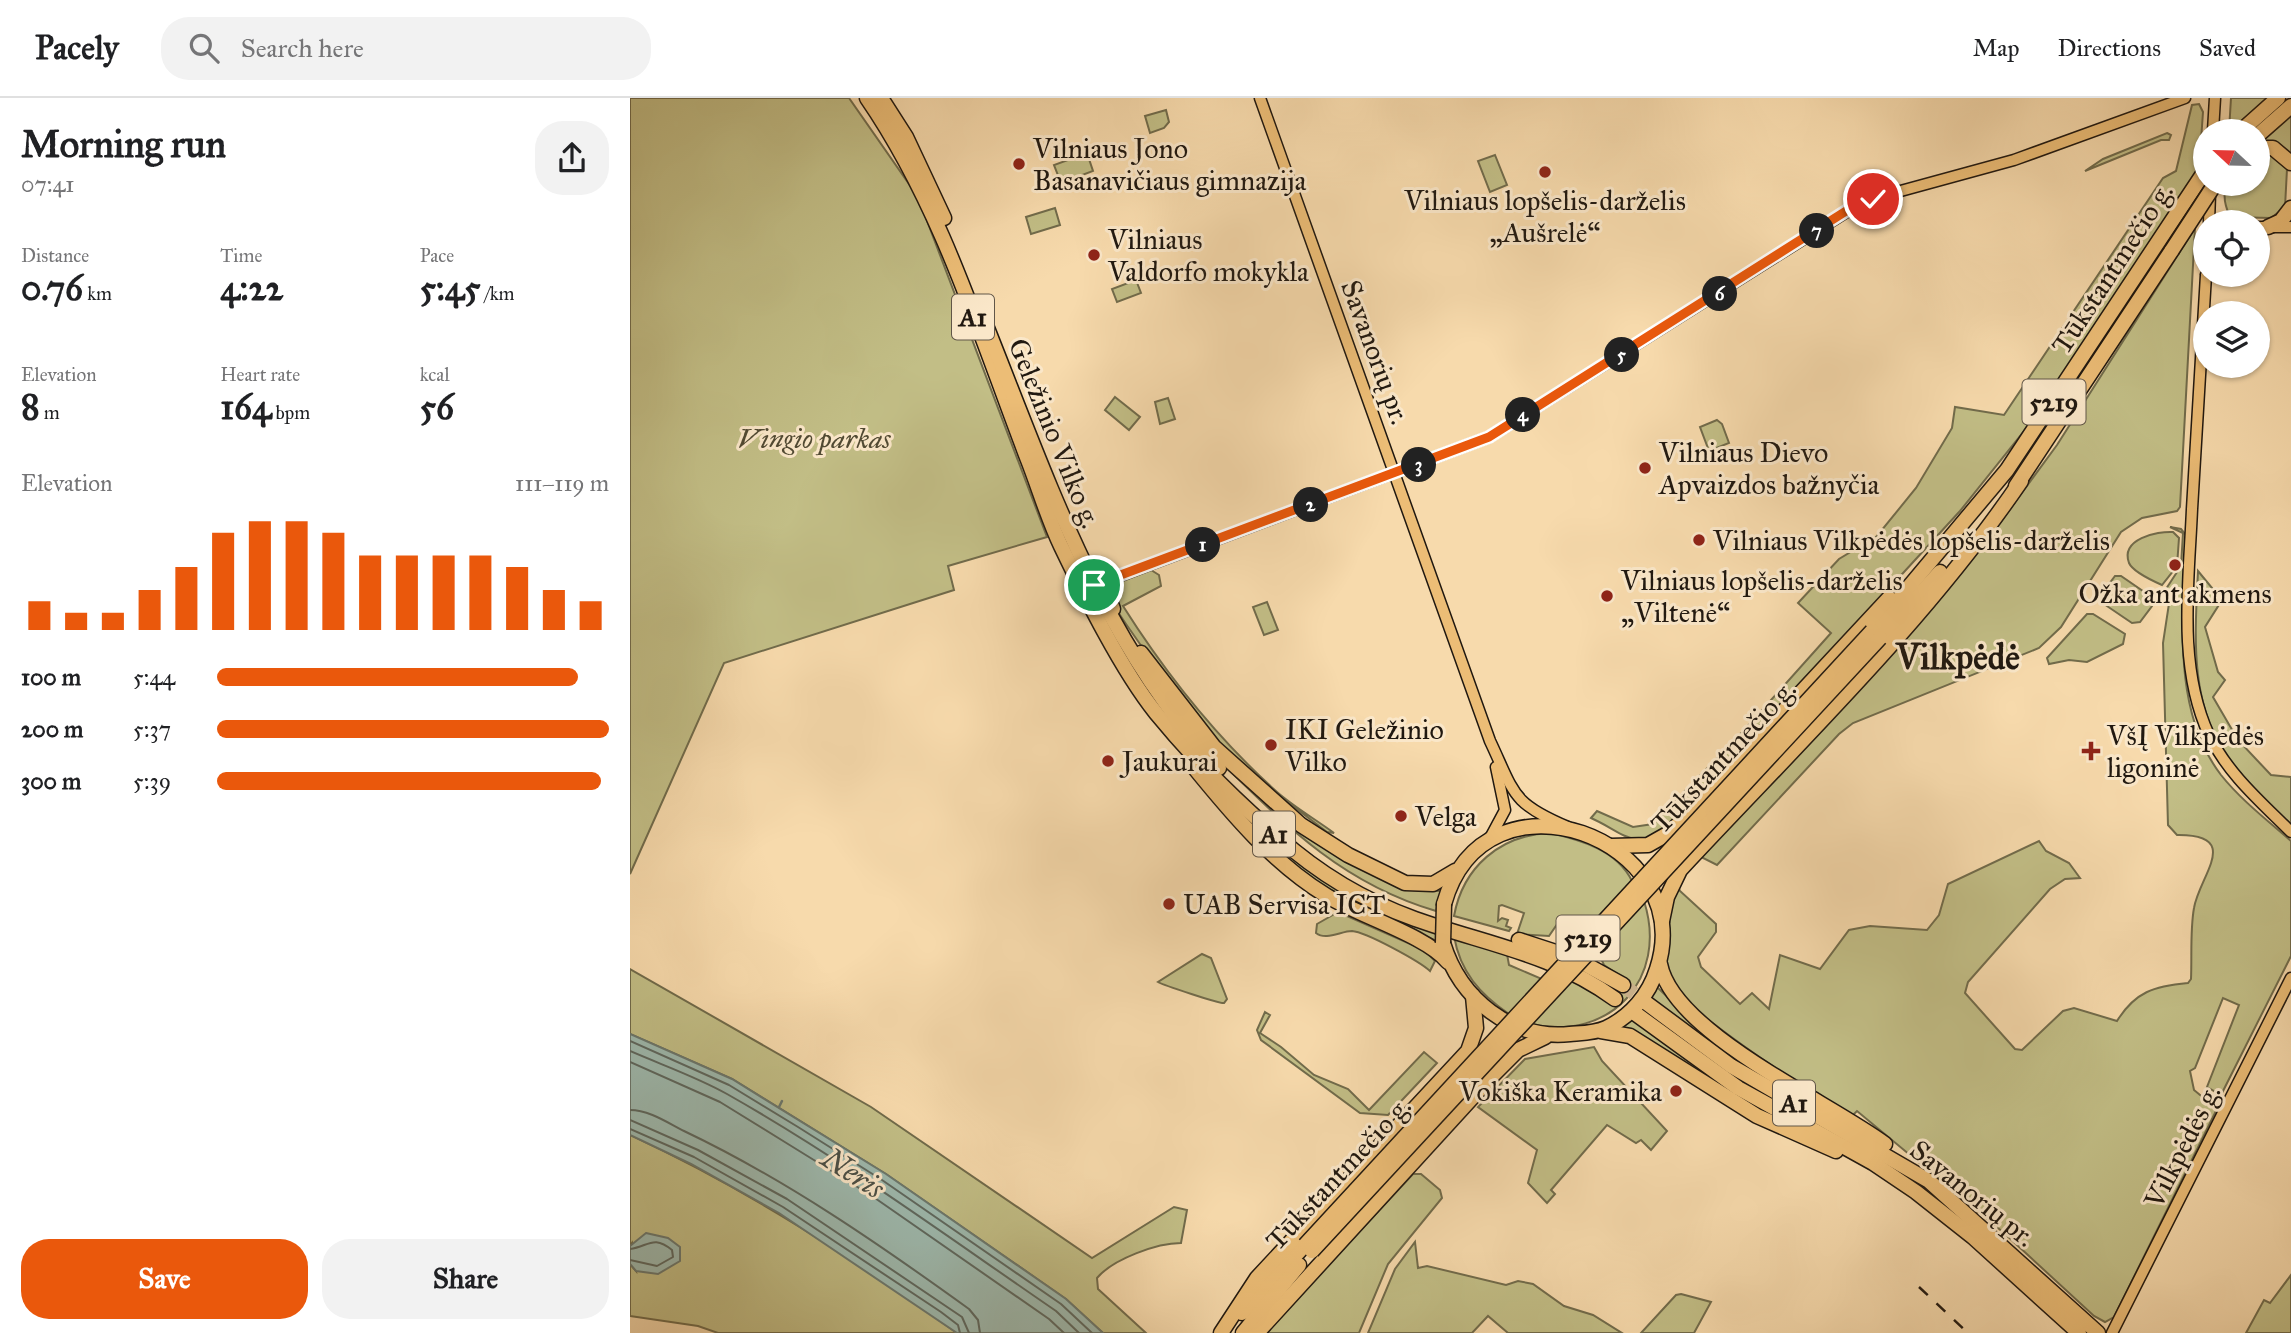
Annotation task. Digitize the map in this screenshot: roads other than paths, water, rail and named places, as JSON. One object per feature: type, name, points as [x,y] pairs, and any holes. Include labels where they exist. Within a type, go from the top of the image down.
[{"type":"highway","name":"Geležinio Vilko g.","points":[[867,98],[922,191],[1060,544],[1130,651],[1163,712]]},
{"type":"highway","name":"Geležinio Vilko g.","points":[[883,98],[932,188],[1089,587],[1163,712],[1247,809],[1306,860],[1367,899],[1419,916]]},
{"type":"highway","points":[[2254,119],[2278,98]]},
{"type":"highway","points":[[2270,125],[2291,107]]},
{"type":"highway","points":[[2270,148],[2291,163]]},
{"type":"highway","name":"Tūkstantmečio g.","points":[[1876,635],[2029,439],[2193,189]]},
{"type":"highway","name":"Tūkstantmečio g.","points":[[1222,1333],[1308,1248],[2021,481],[2206,196]]},
{"type":"highway","points":[[2270,225],[2281,221],[2291,208]]},
{"type":"highway","points":[[1929,1181],[1874,1136],[1717,1035],[1674,998],[1666,985],[1660,961],[1661,928],[1667,897],[1680,870],[1922,607],[1978,542],[2021,481]]},
{"type":"highway","points":[[1611,846],[1656,843],[1671,832],[1888,598],[1937,555]]},
{"type":"highway","points":[[1113,579],[1108,596],[1130,651]]},
{"type":"highway","points":[[1115,614],[1141,653],[1214,747]]},
{"type":"highway","points":[[1163,712],[1214,747],[1301,825],[1388,877],[1413,886],[1426,886],[1445,880],[1490,838],[1514,829],[1536,825],[1580,832],[1611,846],[1633,864],[1649,887],[1661,928]]},
{"type":"highway","points":[[1163,712],[1213,791],[1280,861],[1314,888],[1348,908],[1434,948],[1473,996],[1502,1020],[1529,1032],[1550,1036],[1599,1031],[1614,1031],[1630,1036],[1696,1081],[1773,1125],[1889,1174]]},
{"type":"highway","points":[[1451,967],[1443,943],[1444,904],[1462,866]]},
{"type":"highway","name":"A1","points":[[1419,916],[1561,953],[1623,985]]},
{"type":"highway","name":"A1","points":[[1419,916],[1549,960],[1584,978],[1615,999]]},
{"type":"highway","points":[[1599,1031],[1614,1024],[1638,1004],[1660,961]]},
{"type":"highway","points":[[1222,1333],[1257,1278],[1468,1051],[1476,1028],[1473,996]]},
{"type":"highway","name":"A1","points":[[1645,1002],[1659,1022]]},
{"type":"highway","name":"A1","points":[[1636,1014],[1659,1022]]},
{"type":"highway","name":"Savanorių pr.","points":[[1659,1022],[1929,1181],[2098,1333]]},
{"type":"highway","name":"Savanorių pr.","points":[[1659,1022],[1738,1088],[1889,1174],[1945,1213],[2079,1333]]},
{"type":"highway","points":[[1249,1331],[1313,1269],[1518,1050],[1550,1036]]},
{"type":"highway","name":"Tūkstantmečio g.","points":[[1249,1331],[1308,1248]]},
{"type":"main road","name":"Savanorių pr.","points":[[1260,98],[1490,741],[1514,794],[1525,807],[1580,832]]},
{"type":"main road","points":[[1089,587],[1394,475],[1489,437],[1854,206],[2014,160],[2185,98]]},
{"type":"main road","points":[[2214,119],[2215,98]]},
{"type":"main road","points":[[2270,227],[2291,228]]},
{"type":"main road","points":[[2205,287],[2192,523],[2189,636],[2193,681],[2203,717],[2216,748],[2238,779],[2291,832]]},
{"type":"main road","name":"Savanorių pr.","points":[[1490,741],[1505,802],[1504,817],[1490,838]]},
{"type":"main road","name":"Vilkpėdės g.","points":[[2112,1333],[2291,978]]},
{"type":"water","name":"Neris","points":[[630,1034],[732,1079],[886,1174],[1066,1299],[1103,1333],[957,1333],[779,1213],[691,1164],[630,1135]]},
{"type":"water","points":[[646,1233],[668,1238],[680,1247],[680,1261],[658,1274],[636,1271],[630,1264],[630,1246]]},
{"type":"waterway","points":[[779,1107],[782,1101]]},
{"type":"tunnel","points":[[1623,985],[1645,1002]]},
{"type":"railway","points":[[1919,1287],[1968,1333]]},
{"type":"place","name":"Vilniaus Jono Basanavičiaus gimnazija","points":[[1019,164]]},
{"type":"place","name":"Vilniaus lopšelis-darželis „Aušrelė“","points":[[1545,172]]},
{"type":"place","name":"Vilniaus Valdorfo mokykla","points":[[1094,255]]},
{"type":"place","name":"Vilniaus Dievo Apvaizdos bažnyčia","points":[[1645,468]]},
{"type":"place","name":"Vilniaus Vilkpėdės lopšelis-darželis","points":[[1699,540]]},
{"type":"place","name":"Ožka ant akmens","points":[[2175,565]]},
{"type":"place","name":"Vilniaus lopšelis-darželis „Viltenė“","points":[[1607,596]]},
{"type":"place","name":"IKI Geležinio Vilko","points":[[1271,745]]},
{"type":"place","name":"VšĮ Vilkpėdės ligoninė","points":[[2091,751]]},
{"type":"place","name":"Jaukurai","points":[[1108,761]]},
{"type":"place","name":"Velga","points":[[1401,816]]},
{"type":"place","name":"UAB Servisa ICT","points":[[1169,904]]},
{"type":"place","name":"Vokiška Keramika","points":[[1676,1091]]},
{"type":"district","name":"Vilkpėdė","points":[[1958,657]]},
{"type":"park label","name":"Vingio parkas","points":[[814,438]]}]
